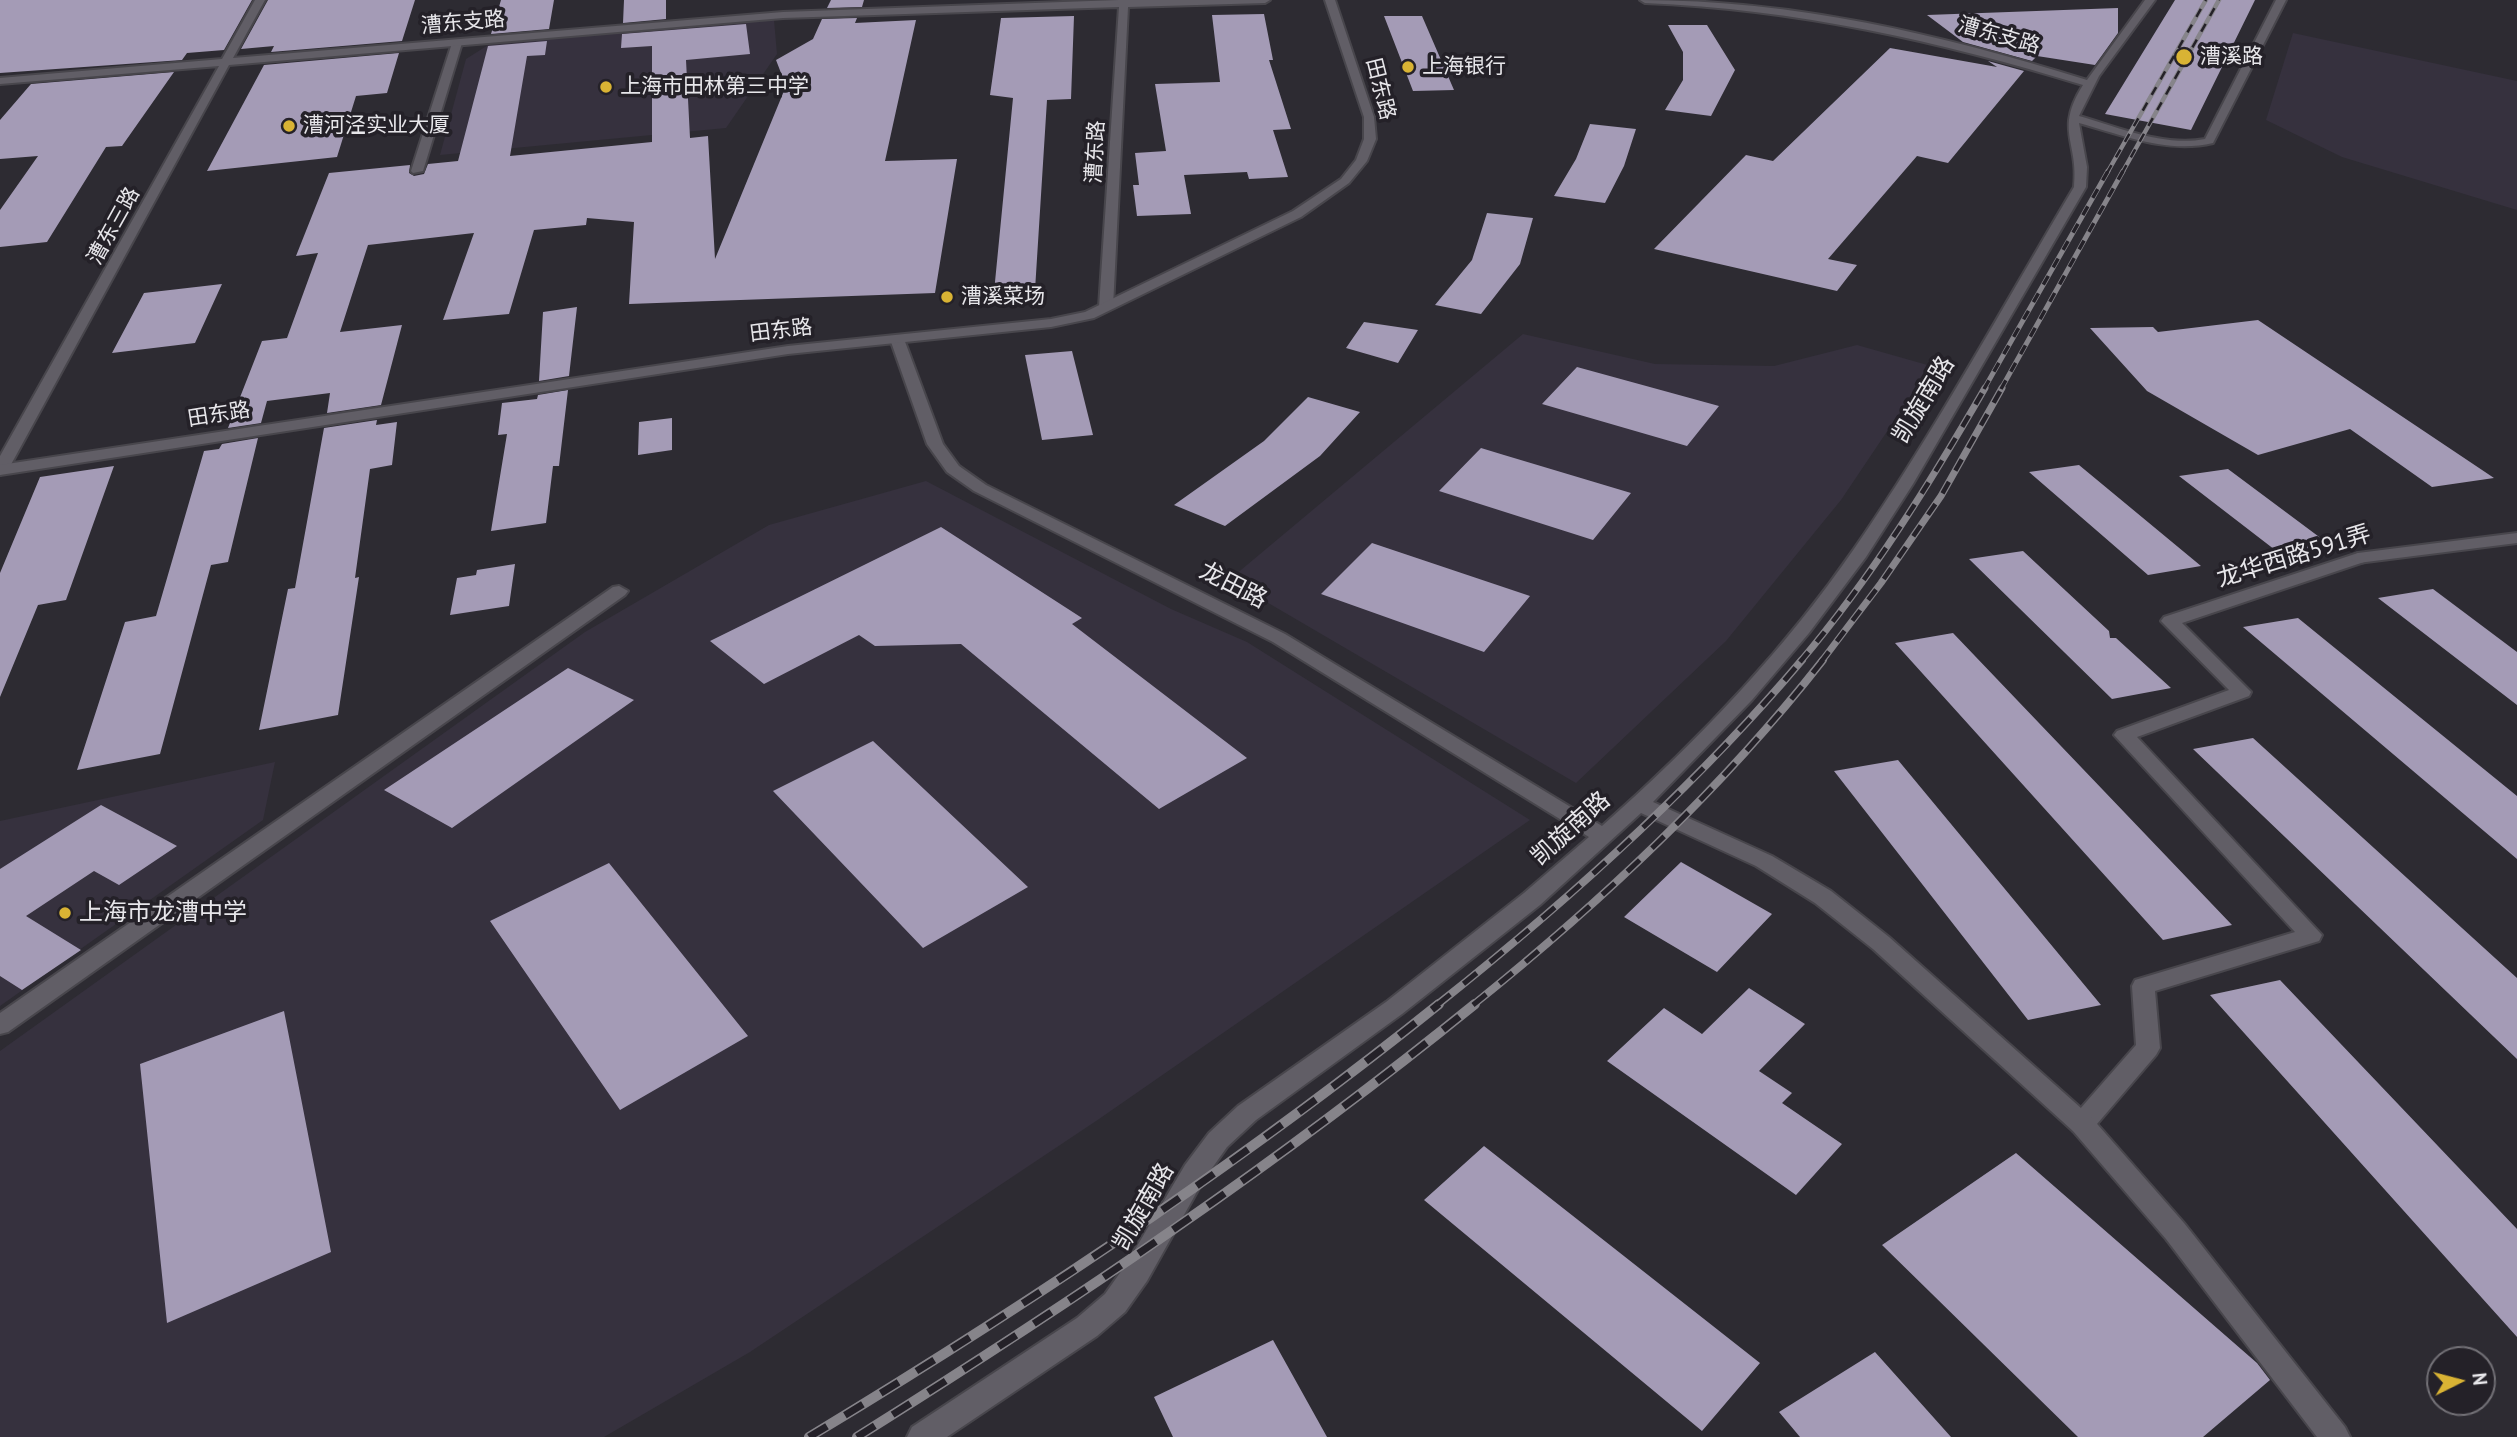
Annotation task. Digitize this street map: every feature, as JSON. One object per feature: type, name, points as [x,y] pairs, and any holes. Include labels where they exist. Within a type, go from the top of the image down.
[{"type":"street","name":"漕东三路","points":[[0,470],[260,0]]},
{"type":"street","name":"漕东支路","points":[[0,81],[783,15],[1265,0]]},
{"type":"street","name":"田东路","points":[[0,470],[670,367],[1060,322],[1106,307],[1297,214],[1345,181],[1361,161],[1370,139],[1369,117],[1330,0]]},
{"type":"street","name":"漕东支路","points":[[1645,0],[1758,8],[1875,25],[1965,46],[2090,84]]},
{"type":"street","points":[[2150,0],[2080,98],[2073,118],[2171,143],[2194,144],[2209,141],[2281,0]]},
{"type":"street","name":"漕东路","points":[[1106,307],[1124,3]]},
{"type":"street","points":[[417,171],[457,43]]},
{"type":"street","name":"凯旋南路","points":[[922,1437],[1087,1327],[1115,1303],[1137,1272],[1194,1172],[1218,1140],[1247,1113],[1394,1008],[1532,899],[1639,804],[1745,696],[1803,629],[1860,553],[1905,484],[2080,187],[2082,158],[2073,118]]},
{"type":"street","name":"龙田路","points":[[897,339],[935,444],[953,469],[980,488],[1279,638],[1603,836]]},
{"type":"street","name":"龙华西路591弄","points":[[2082,1124],[2148,1048],[2143,986],[2311,936],[2124,735],[2242,692],[2170,621],[2358,558],[2517,538]]},
{"type":"street","points":[[0,1025],[619,591]]},
{"type":"street","points":[[1639,804],[1764,861],[1823,897],[1881,943],[2082,1124],[2175,1231],[2335,1437]]},
{"type":"shaded area","name":"上海市田林第三中学","points":[[774,20],[777,54],[726,128],[440,155],[466,59],[493,42]]},
{"type":"shaded area","points":[[2293,33],[2517,81],[2517,210],[2342,157],[2266,120]]},
{"type":"shaded area","points":[[1523,334],[1655,364],[1774,366],[1857,345],[1931,366],[1841,500],[1726,641],[1576,783],[1229,580]]},
{"type":"shaded area","points":[[926,481],[1171,609],[1247,642],[1530,820],[1099,1119],[750,1352],[604,1437],[0,1437],[0,1051],[585,632],[769,525]]},
{"type":"shaded area","name":"上海市龙漕中学","points":[[275,762],[263,820],[0,1006],[0,821]]},
{"type":"building","points":[[0,0],[252,0],[224,50],[187,53],[182,60],[0,73]]},
{"type":"building","points":[[268,0],[415,0],[402,41],[271,52],[274,46],[241,49]]},
{"type":"building","points":[[501,0],[554,0],[549,29],[491,34]]},
{"type":"building","points":[[624,0],[666,0],[666,19],[623,23]]},
{"type":"building","points":[[831,0],[864,0],[862,7],[827,8]]},
{"type":"building","name":"漕溪路","points":[[2175,0],[2255,0],[2191,130],[2105,114]]},
{"type":"building","points":[[2118,8],[2118,33],[2095,65],[2037,56],[2032,61],[1963,42],[1927,15]]},
{"type":"building","points":[[1264,14],[1273,60],[1269,60],[1291,129],[1273,130],[1288,177],[1249,179],[1247,172],[1184,175],[1191,214],[1137,216],[1133,185],[1139,185],[1135,153],[1166,151],[1155,84],[1220,82],[1212,15]]},
{"type":"building","points":[[1074,16],[1071,99],[1047,100],[1035,290],[994,292],[1013,98],[990,95],[1001,18]]},
{"type":"building","points":[[1384,16],[1422,16],[1454,90],[1413,91]]},
{"type":"building","points":[[857,18],[855,23],[916,20],[885,161],[957,159],[935,293],[629,304],[634,222],[587,218],[586,225],[534,230],[509,314],[443,320],[474,233],[368,245],[340,332],[402,325],[381,405],[327,413],[330,393],[267,401],[261,423],[228,428],[262,341],[287,338],[318,253],[296,256],[329,173],[410,165],[409,173],[414,176],[424,174],[428,164],[458,161],[488,46],[547,41],[545,55],[527,56],[510,156],[652,142],[652,46],[621,48],[622,34],[746,24],[750,54],[686,60],[690,138],[708,136],[715,259],[786,86],[776,60],[813,39],[822,19]]},
{"type":"building","points":[[1668,25],[1707,25],[1735,70],[1711,116],[1665,110],[1683,80],[1683,52]]},
{"type":"building","points":[[1890,48],[1997,67],[1988,61],[2024,71],[1948,163],[1917,156],[1828,259],[1857,265],[1837,291],[1654,249],[1746,155],[1773,161]]},
{"type":"building","name":"漕河泾实业大厦","points":[[399,53],[387,93],[356,96],[337,157],[207,171],[264,65]]},
{"type":"building","points":[[174,72],[122,146],[106,147],[47,242],[0,247],[0,210],[38,156],[0,159],[0,120],[31,84]]},
{"type":"building","points":[[1590,124],[1636,129],[1624,166],[1605,203],[1554,196],[1576,159]]},
{"type":"building","points":[[1487,213],[1533,218],[1520,264],[1481,314],[1435,305],[1472,260]]},
{"type":"building","points":[[222,284],[195,343],[112,353],[144,293]]},
{"type":"building","points":[[577,307],[569,376],[539,381],[543,312]]},
{"type":"building","points":[[2258,320],[2494,478],[2432,487],[2350,429],[2258,455],[2147,391],[2090,328],[2153,327],[2158,332]]},
{"type":"building","points":[[1364,322],[1418,330],[1398,363],[1346,348]]},
{"type":"building","points":[[1072,351],[1093,435],[1042,440],[1025,355]]},
{"type":"building","points":[[1577,367],[1719,406],[1687,446],[1542,404]]},
{"type":"building","points":[[568,390],[559,466],[553,466],[546,523],[491,531],[507,434],[498,435],[502,403],[537,399],[538,395]]},
{"type":"building","points":[[1308,397],[1360,412],[1320,456],[1225,526],[1174,505],[1264,441]]},
{"type":"building","points":[[672,418],[672,450],[638,455],[639,422]]},
{"type":"building","points":[[377,420],[376,425],[397,422],[392,465],[370,469],[355,578],[359,577],[338,715],[259,730],[288,589],[295,588],[324,428]]},
{"type":"building","points":[[258,438],[228,562],[211,565],[160,754],[77,770],[125,622],[156,616],[204,451],[219,449],[222,444]]},
{"type":"building","points":[[1481,448],[1631,493],[1593,540],[1439,491]]},
{"type":"building","points":[[2079,465],[2201,566],[2148,575],[2029,472]]},
{"type":"building","points":[[114,466],[66,600],[38,605],[0,697],[0,573],[40,477]]},
{"type":"building","points":[[2228,469],[2330,545],[2279,553],[2179,476]]},
{"type":"building","points":[[941,527],[1082,618],[1072,624],[1247,758],[1159,809],[961,644],[875,646],[859,635],[764,684],[710,641]]},
{"type":"building","points":[[1372,543],[1530,596],[1484,652],[1321,594]]},
{"type":"building","points":[[2023,551],[2109,631],[2110,638],[2116,638],[2171,688],[2112,699],[1969,559]]},
{"type":"building","points":[[515,564],[509,606],[450,615],[457,578],[476,575],[477,570]]},
{"type":"building","points":[[2433,589],[2517,652],[2517,705],[2378,598]]},
{"type":"building","points":[[2298,618],[2517,796],[2517,859],[2243,627]]},
{"type":"building","points":[[1953,633],[2232,925],[2163,940],[1895,643]]},
{"type":"building","points":[[568,668],[634,700],[452,828],[384,790]]},
{"type":"building","points":[[2253,738],[2517,978],[2517,1059],[2193,749]]},
{"type":"building","points":[[873,741],[1028,887],[923,948],[773,791]]},
{"type":"building","points":[[1898,760],[2101,1005],[2028,1020],[1834,771]]},
{"type":"building","points":[[101,805],[177,846],[119,885],[94,871],[26,916],[81,950],[22,990],[0,976],[0,869]]},
{"type":"building","points":[[1681,862],[1772,914],[1717,972],[1624,917]]},
{"type":"building","points":[[609,863],[748,1036],[620,1110],[490,921]]},
{"type":"building","points":[[2280,980],[2517,1229],[2517,1337],[2210,995]]},
{"type":"building","points":[[1749,988],[1805,1024],[1759,1071],[1792,1093],[1782,1103],[1842,1144],[1796,1195],[1607,1061],[1664,1008],[1702,1034]]},
{"type":"building","points":[[284,1011],[331,1252],[167,1323],[140,1064]]},
{"type":"building","points":[[1484,1146],[1760,1363],[1702,1431],[1424,1200]]},
{"type":"building","points":[[2016,1153],[2257,1363],[2270,1380],[2203,1437],[2078,1437],[1882,1245]]},
{"type":"building","points":[[1273,1340],[1327,1437],[1173,1437],[1154,1397]]},
{"type":"building","points":[[1875,1352],[1951,1437],[1800,1437],[1779,1412]]},
{"type":"railway","points":[[2107,173],[2206,0]]},
{"type":"railway","points":[[2122,173],[2219,0]]},
{"type":"railway","points":[[1984,389],[2108,171]]},
{"type":"railway","points":[[2001,389],[2123,171]]},
{"type":"railway","points":[[1800,662],[1852,597],[1899,529],[1985,388]]},
{"type":"railway","points":[[1821,662],[1881,583],[1941,496],[2002,388]]},
{"type":"railway","points":[[1437,1005],[1486,966],[1628,842],[1718,753],[1802,660]]},
{"type":"railway","points":[[1473,1005],[1567,926],[1658,843],[1743,754],[1823,660]]},
{"type":"railway","points":[[809,1437],[972,1336],[1132,1231],[1287,1121],[1439,1004]]},
{"type":"railway","points":[[857,1437],[1173,1230],[1326,1120],[1475,1004]]},
{"type":"place","name":"漕溪路","points":[[2184,57]]},
{"type":"place","name":"上海银行","points":[[1408,67]]},
{"type":"place","name":"上海市田林第三中学","points":[[606,87]]},
{"type":"place","name":"漕河泾实业大厦","points":[[289,126]]},
{"type":"place","name":"漕溪菜场","points":[[947,297]]},
{"type":"place","name":"上海市龙漕中学","points":[[65,913]]}]
